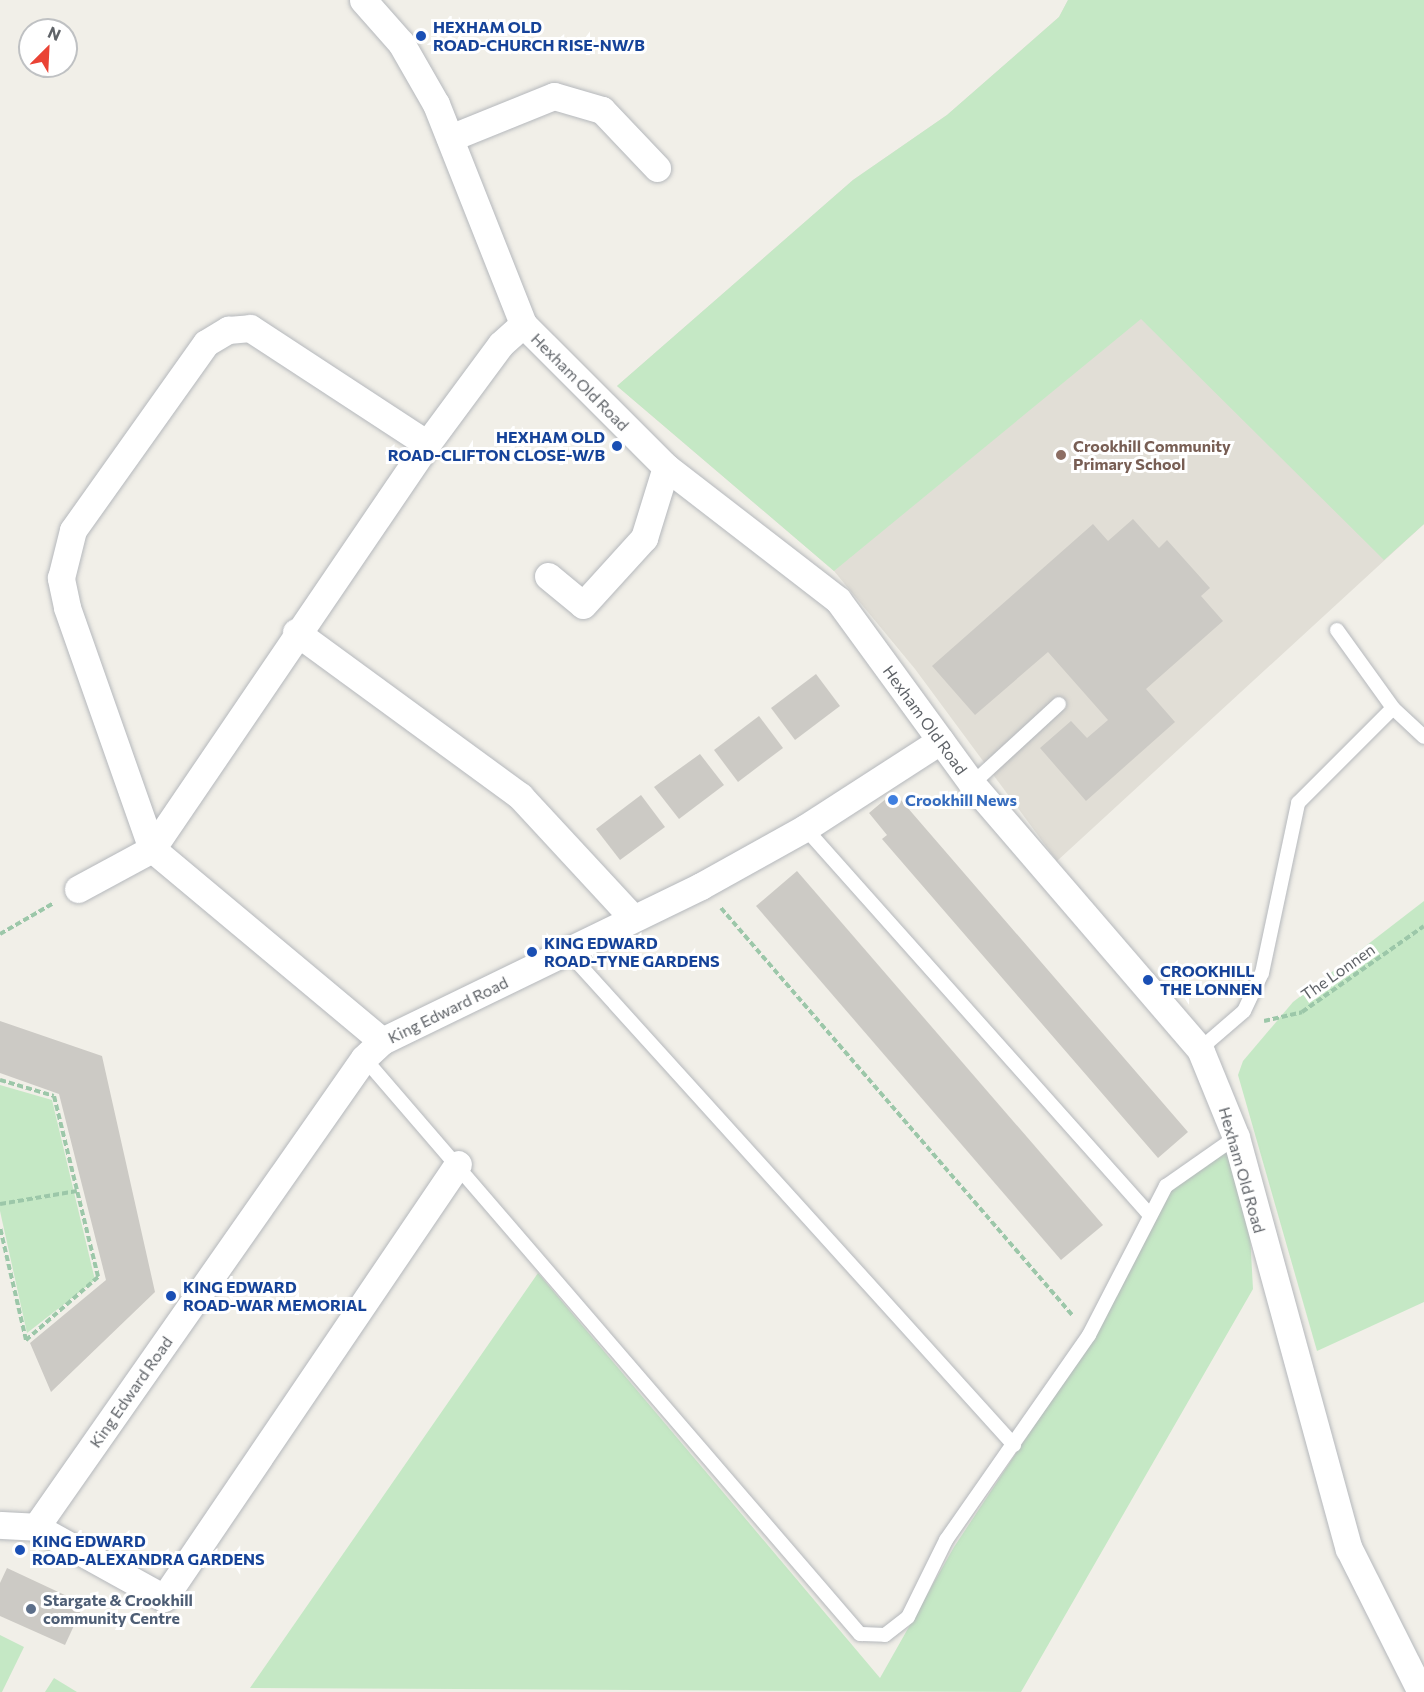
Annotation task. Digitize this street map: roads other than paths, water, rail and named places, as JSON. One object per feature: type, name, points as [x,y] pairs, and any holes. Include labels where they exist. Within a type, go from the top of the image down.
[{"type":"street","name":"Hexham Old Road","points":[[363,0],[401,43],[450,138],[523,324],[666,468],[838,600],[972,784],[1200,1050],[1236,1137],[1349,1548],[1421,1692]]},
{"type":"street","points":[[450,138],[554,96],[602,110],[657,168]]},
{"type":"street","points":[[78,889],[152,849],[296,632],[427,444],[501,344],[523,324]]},
{"type":"street","points":[[373,1050],[152,849],[67,607],[62,578],[73,530],[206,343],[228,330],[250,328],[427,444]]},
{"type":"street","points":[[548,576],[583,605],[644,538],[666,468]]},
{"type":"street","points":[[296,632],[520,796],[633,918]]},
{"type":"street","name":"King Edward Road","points":[[36,1527],[373,1050],[701,886],[805,828],[940,741]]},
{"type":"street","points":[[0,1526],[36,1527],[164,1598],[458,1164]]},
{"type":"lane","points":[[1337,630],[1393,708],[1424,737]]},
{"type":"lane","points":[[972,784],[1059,704]]},
{"type":"lane","points":[[1200,1050],[1244,1011],[1262,973],[1298,803],[1393,708]]},
{"type":"lane","points":[[805,828],[1148,1213]]},
{"type":"lane","points":[[568,952],[1014,1445]]},
{"type":"lane","points":[[373,1050],[458,1164],[860,1634],[885,1635],[908,1617],[946,1540],[1089,1335],[1148,1213],[1166,1186],[1236,1137]]},
{"type":"place","name":"HEXHAM OLD ROAD-CHURCH RISE-NW/B","points":[[421,36]]},
{"type":"place","name":"HEXHAM OLD ROAD-CLIFTON CLOSE-W/B","points":[[617,446]]},
{"type":"place","name":"Crookhill Community Primary School","points":[[1061,455]]},
{"type":"place","name":"Crookhill News","points":[[893,800]]},
{"type":"place","name":"KING EDWARD ROAD-TYNE GARDENS","points":[[532,952]]},
{"type":"place","name":"CROOKHILL THE LONNEN","points":[[1148,980]]},
{"type":"place","name":"KING EDWARD ROAD-WAR MEMORIAL","points":[[171,1296]]},
{"type":"place","name":"KING EDWARD ROAD-ALEXANDRA GARDENS","points":[[20,1550]]},
{"type":"place","name":"Stargate & Crookhill community Centre","points":[[31,1609]]}]
